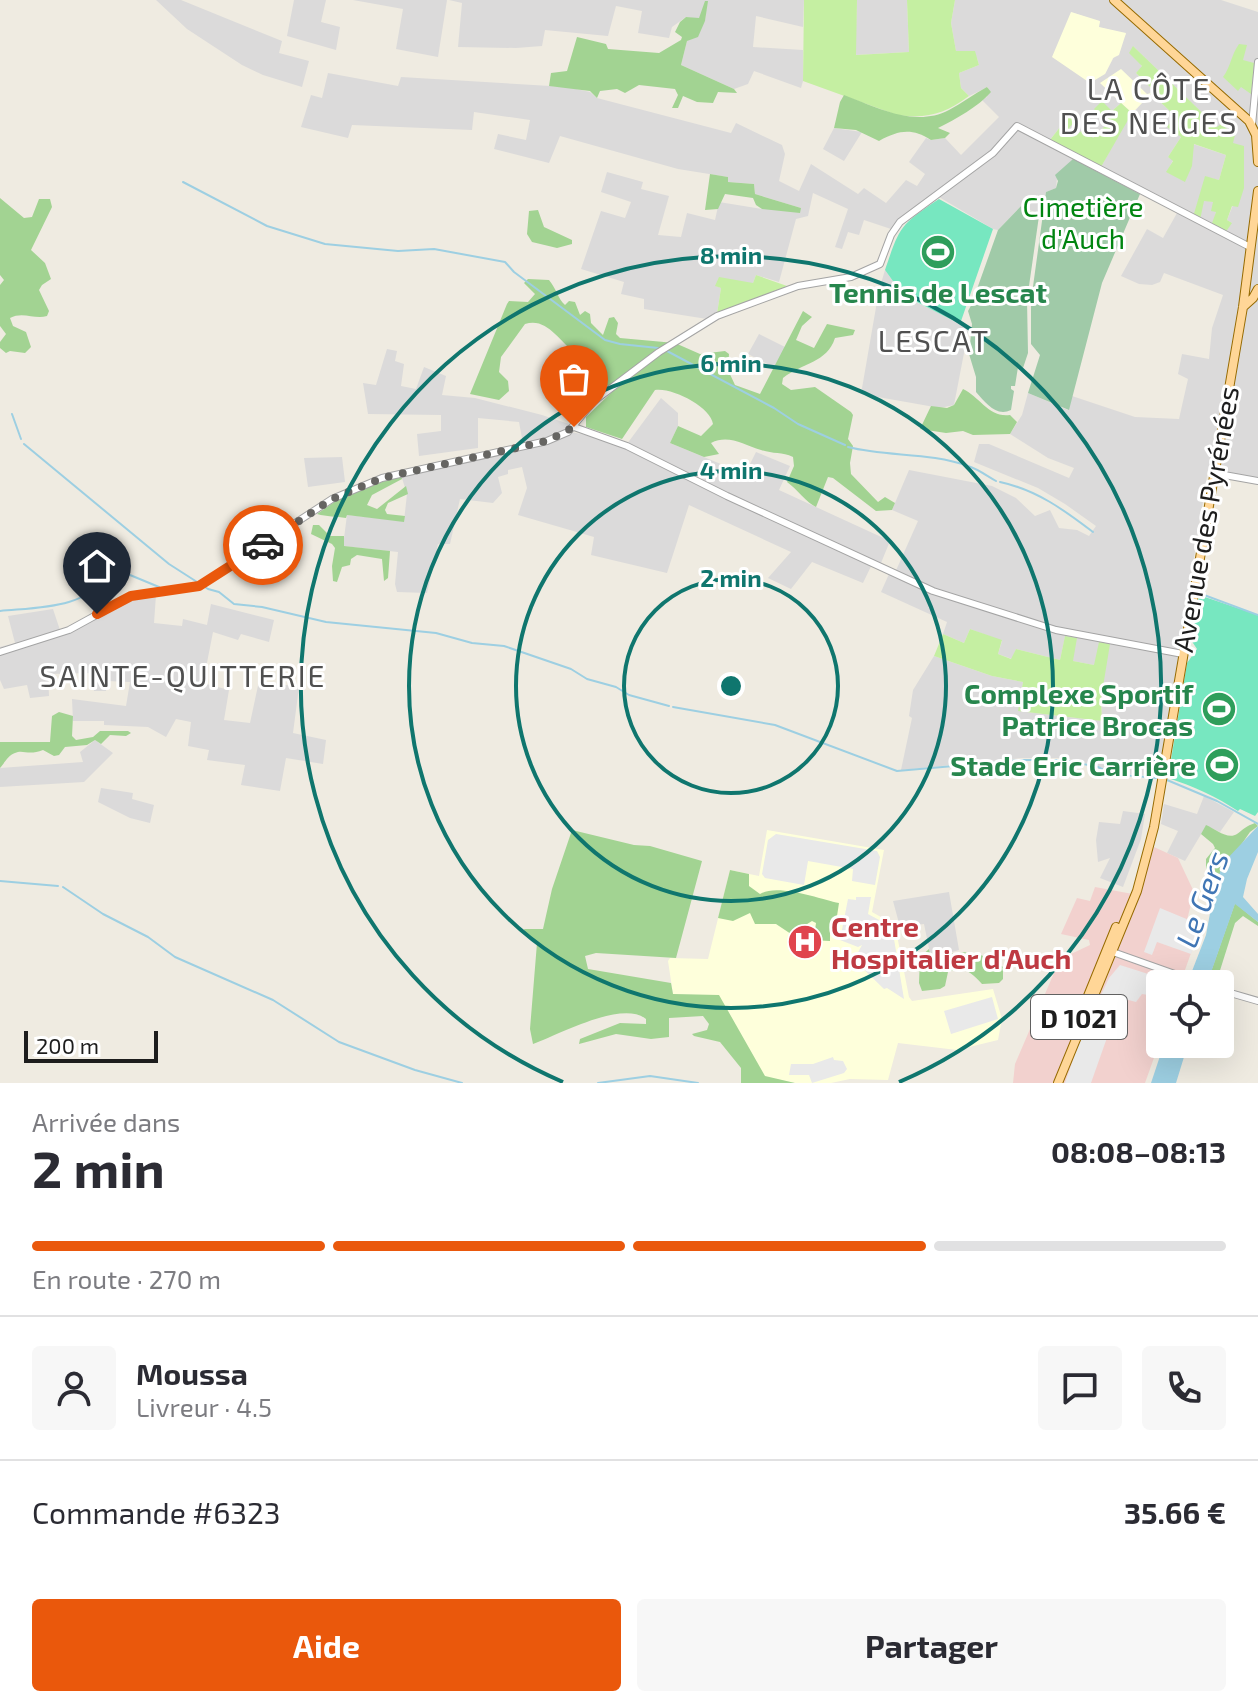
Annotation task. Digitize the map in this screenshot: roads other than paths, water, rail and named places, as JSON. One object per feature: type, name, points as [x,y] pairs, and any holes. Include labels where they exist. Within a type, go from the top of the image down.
[{"type":"main road","points":[[1114,0],[1252,125],[1258,162]]},
{"type":"main road","name":"Avenue des Pyrénées","points":[[1142,872],[1154,827],[1243,307],[1258,191]]},
{"type":"main road","name":"D 1021","points":[[1243,307],[1258,289]]},
{"type":"main road","name":"D 1021","points":[[1109,951],[1116,941],[1142,872]]},
{"type":"main road","name":"D 1021","points":[[1055,1083],[1142,872]]},
{"type":"street","points":[[1252,125],[1258,62]]},
{"type":"street","points":[[0,652],[69,630],[131,596],[199,586],[345,492],[382,478],[547,441],[574,427],[583,413],[606,391],[659,352],[717,316],[798,286],[851,277],[880,264],[894,228],[905,216],[993,153],[1017,126],[1250,247]]},
{"type":"street","points":[[574,427],[639,452],[933,591],[1056,630],[1183,654]]},
{"type":"street","points":[[1213,473],[1258,481]]},
{"type":"street","points":[[1116,941],[1124,952],[1147,964]]},
{"type":"street","points":[[1109,951],[1164,970]]},
{"type":"street","points":[[1234,994],[1258,1001]]},
{"type":"water","points":[[1258,826],[1258,852],[1243,897],[1258,914],[1258,922],[1235,904],[1212,970],[1192,970],[1206,935],[1216,881],[1225,861]]},
{"type":"water","points":[[1159,1058],[1184,1058],[1176,1083],[1151,1083]]},
{"type":"waterway","points":[[183,182],[267,226],[325,244],[398,251],[434,249],[505,262],[605,340],[658,348]]},
{"type":"waterway","points":[[667,351],[798,424],[845,445]]},
{"type":"waterway","points":[[12,414],[21,439]]},
{"type":"waterway","points":[[24,444],[169,564],[234,604],[262,607],[326,622],[436,633],[472,643],[504,646],[571,669],[587,679],[616,687],[629,695],[669,706]]},
{"type":"waterway","points":[[848,447],[954,462],[996,481]]},
{"type":"waterway","points":[[1000,482],[1038,496],[1093,532]]},
{"type":"waterway","points":[[0,611],[47,607],[75,600],[89,594],[112,573],[130,575],[159,587]]},
{"type":"waterway","points":[[1204,595],[1258,615]]},
{"type":"waterway","points":[[673,707],[775,725],[897,771],[1022,760],[1064,760],[1098,767],[1112,774],[1157,778]]},
{"type":"waterway","points":[[1167,780],[1217,801],[1258,824]]},
{"type":"waterway","points":[[0,881],[58,886]]},
{"type":"waterway","points":[[63,887],[103,914],[148,937],[175,957],[273,1000],[339,1042],[415,1070],[462,1083]]},
{"type":"waterway","points":[[598,1083],[650,1076],[698,1083]]},
{"type":"place","name":"Tennis de Lescat","points":[[938,252]]},
{"type":"place","name":"Complexe Sportif Patrice Brocas","points":[[1219,709]]},
{"type":"place","name":"Stade Eric Carrière","points":[[1222,765]]},
{"type":"place","name":"Centre Hospitalier d'Auch","points":[[805,942]]},
{"type":"district","name":"LA CÔTE DES NEIGES","points":[[1149,105]]},
{"type":"district","name":"LESCAT","points":[[934,340]]},
{"type":"district","name":"SAINTE-QUITTERIE","points":[[183,675]]},
{"type":"park label","name":"Cimetière d'Auch","points":[[1083,222]]},
{"type":"water label","name":"Le Gers","points":[[1201,899]]}]
